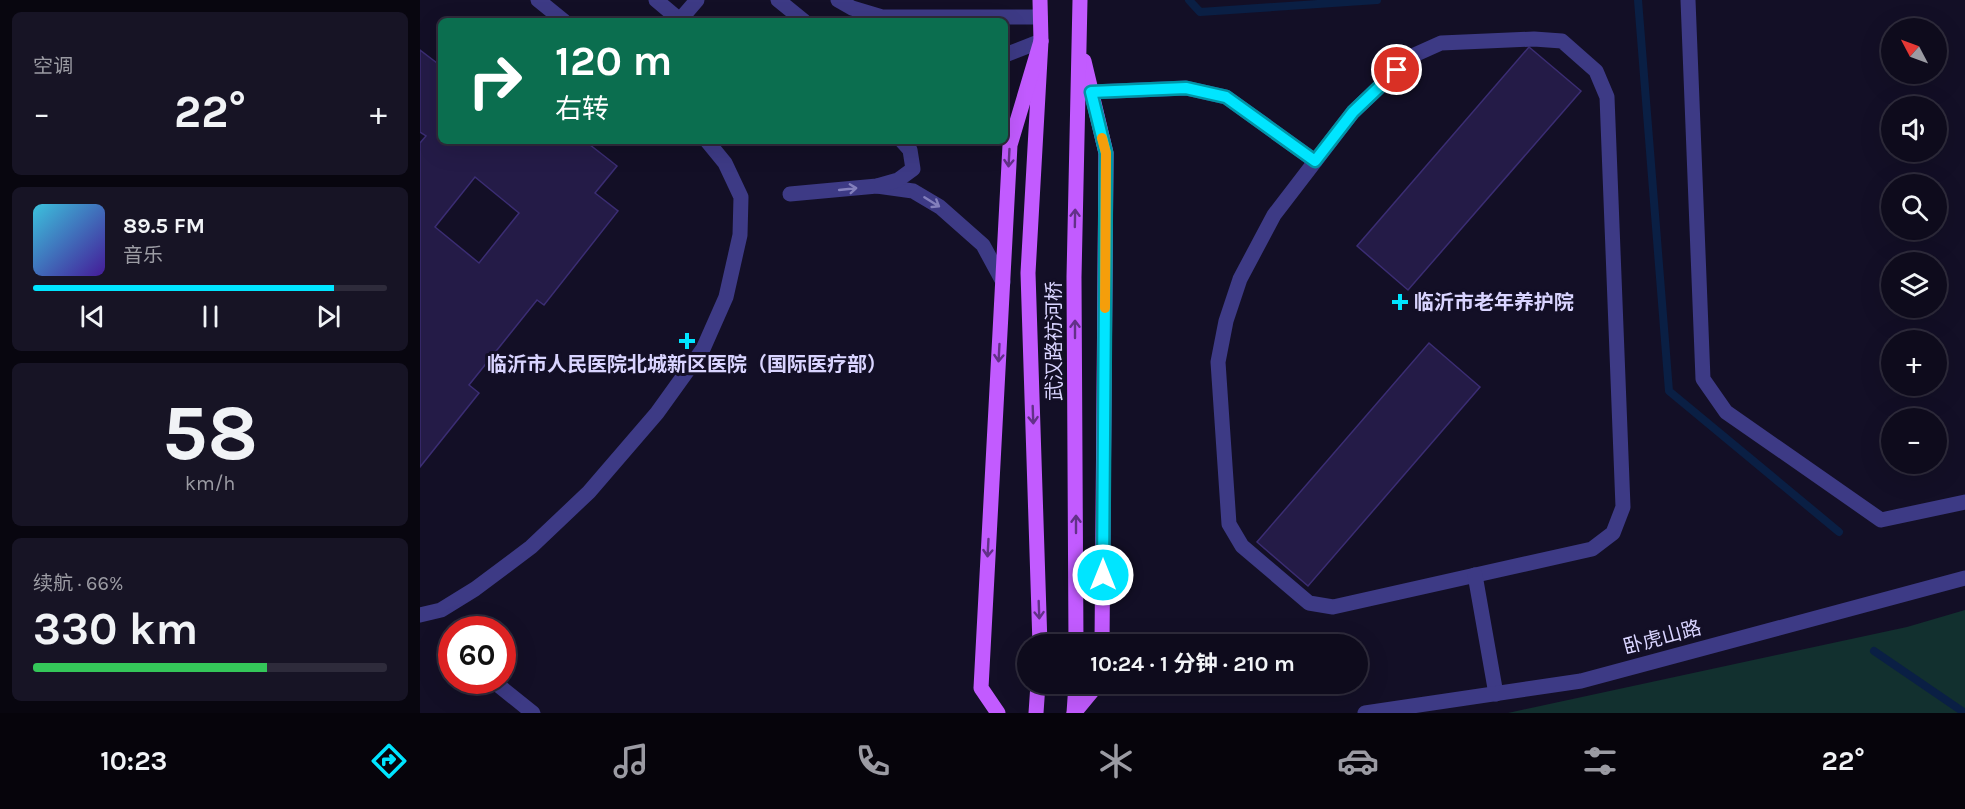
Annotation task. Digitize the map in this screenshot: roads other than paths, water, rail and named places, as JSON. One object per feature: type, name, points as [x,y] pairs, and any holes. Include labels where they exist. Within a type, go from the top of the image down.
[{"type":"main road","points":[[998,713],[981,688],[1010,145],[1041,41],[1040,0]]},
{"type":"main road","points":[[1080,0],[1079,37],[1106,153],[1102,634]]},
{"type":"main road","name":"武汉路祊河桥","points":[[1076,634],[1074,277],[1079,37]]},
{"type":"main road","name":"武汉路祊河桥","points":[[1040,634],[1028,273],[1041,41]]},
{"type":"main road","points":[[1036,713],[1037,694]]},
{"type":"main road","points":[[1074,713],[1075,694]]},
{"type":"main road","points":[[1078,694],[1085,713]]},
{"type":"main road","points":[[1074,713],[1090,694]]},
{"type":"street","points":[[538,0],[560,18]]},
{"type":"street","points":[[656,0],[677,18]]},
{"type":"street","points":[[682,18],[697,0]]},
{"type":"street","points":[[778,0],[800,18]]},
{"type":"street","points":[[838,0],[852,8],[882,17],[1040,17]]},
{"type":"street","points":[[1688,0],[1703,379],[1726,412],[1881,520],[1965,502]]},
{"type":"street","points":[[1534,39],[1562,41],[1596,71],[1607,97],[1623,507],[1613,533],[1592,549],[1333,607],[1309,603],[1242,546],[1229,524],[1218,362],[1226,321],[1240,279],[1274,214],[1315,161],[1353,112],[1412,56],[1440,43],[1534,39]]},
{"type":"street","points":[[1008,54],[1041,41]]},
{"type":"street","points":[[1091,92],[1186,88],[1226,97],[1315,161]]},
{"type":"street","points":[[420,615],[441,610],[458,600],[531,548],[589,492],[657,413],[704,349],[726,297],[740,235],[741,197],[725,163],[709,144]]},
{"type":"street","points":[[790,194],[877,186],[898,180],[913,169],[910,150],[905,144]]},
{"type":"street","points":[[877,186],[913,191],[940,207],[983,245],[1003,282]]},
{"type":"street","points":[[1475,575],[1496,694]]},
{"type":"street","name":"卧虎山路","points":[[1365,713],[1581,681],[1965,578]]},
{"type":"street","points":[[509,694],[533,713]]},
{"type":"waterway","points":[[1189,0],[1200,12],[1377,0]]},
{"type":"waterway","points":[[1638,0],[1669,391],[1839,532]]},
{"type":"waterway","points":[[1874,651],[1965,713]]},
{"type":"place","name":"临沂市老年养护院","points":[[1400,302]]},
{"type":"place","name":"临沂市人民医院北城新区医院（国际医疗部）","points":[[687,341]]}]
